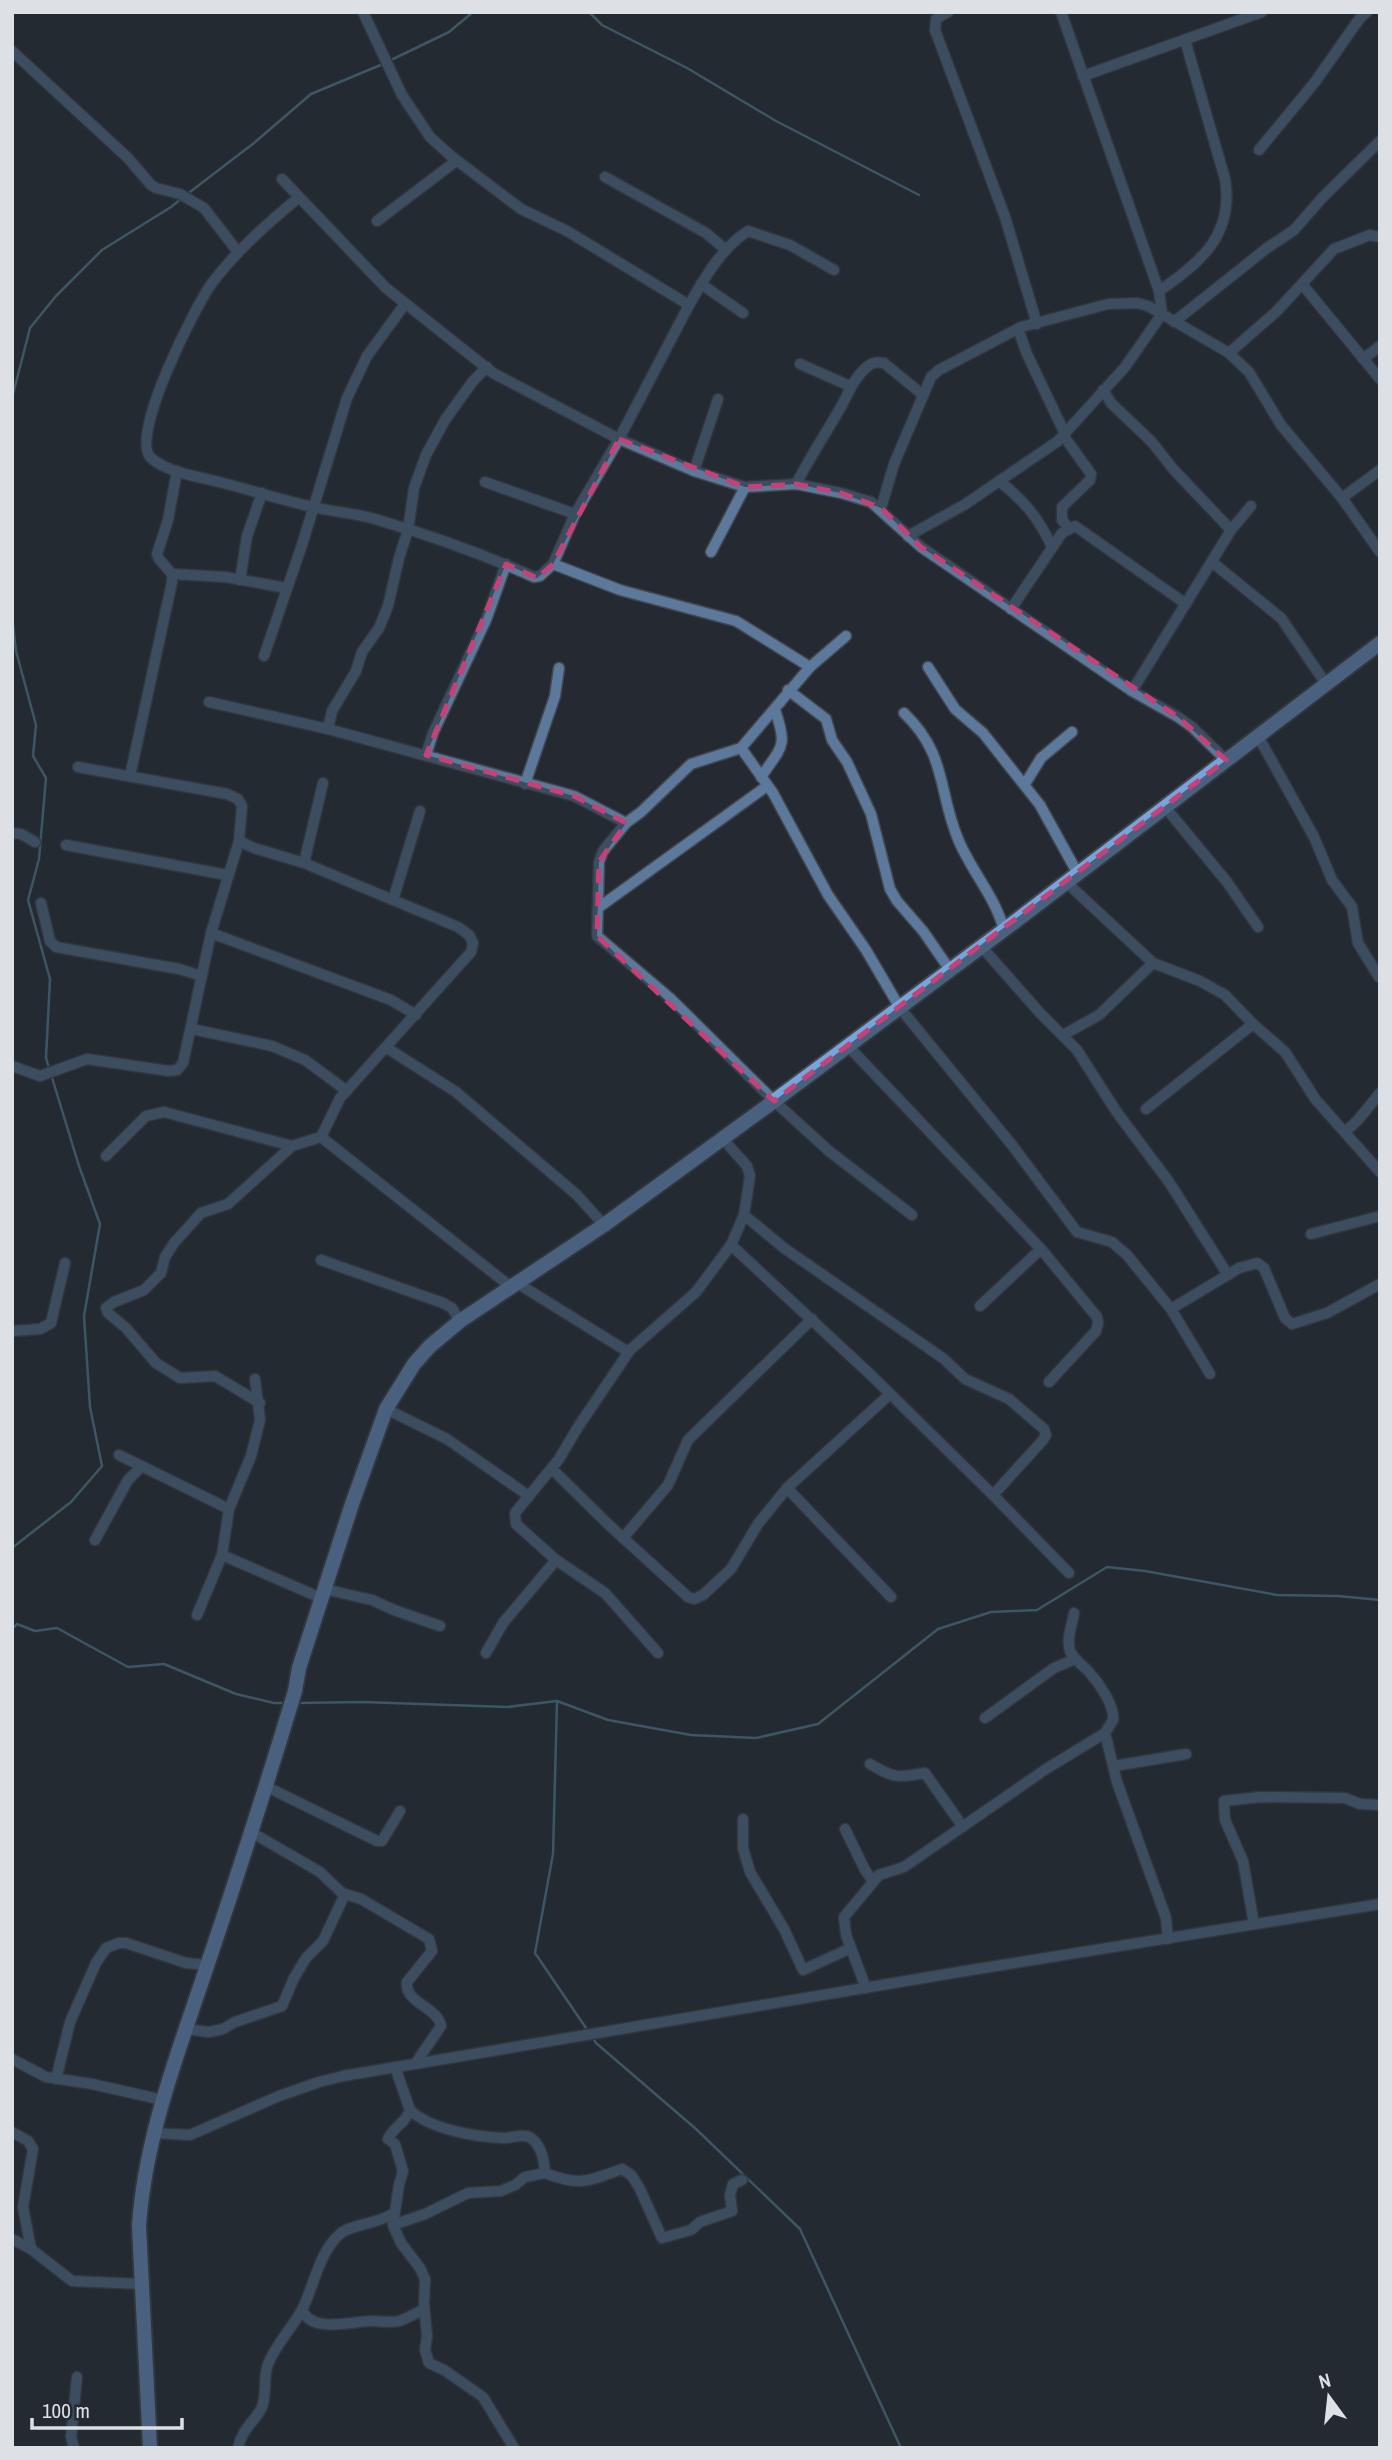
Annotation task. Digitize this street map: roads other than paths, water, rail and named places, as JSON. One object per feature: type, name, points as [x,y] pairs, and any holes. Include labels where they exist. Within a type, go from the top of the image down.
[{"type":"main road","points":[[150,2448],[139,2246],[141,2203],[154,2133],[287,1719],[299,1668],[323,1593],[386,1409],[414,1364],[430,1346],[460,1321],[604,1225],[774,1101],[1004,930],[1380,643]]},
{"type":"street","points":[[363,12],[402,95],[430,137],[456,161],[521,209],[567,231],[689,305]]},
{"type":"street","points":[[948,12],[936,19],[935,30],[1005,217],[1037,324]]},
{"type":"street","points":[[908,536],[999,481],[1064,435],[1125,367],[1162,314],[1159,291],[1061,12]]},
{"type":"street","points":[[1083,76],[1262,12]]},
{"type":"street","points":[[1259,150],[1315,82],[1367,12]]},
{"type":"street","points":[[1159,291],[1180,277],[1208,250],[1226,216],[1228,199],[1225,179],[1185,40]]},
{"type":"street","points":[[12,51],[128,158],[151,185],[180,194],[204,208],[238,252]]},
{"type":"street","points":[[1174,322],[1267,248],[1294,230],[1380,141]]},
{"type":"street","points":[[377,221],[456,161]]},
{"type":"street","points":[[605,177],[706,233],[726,250]]},
{"type":"street","points":[[282,178],[386,288],[486,367],[619,439],[694,471],[745,487],[796,484],[871,502],[881,508],[921,547],[1132,691],[1192,727],[1226,760]]},
{"type":"street","points":[[299,198],[238,252],[198,303],[159,389],[146,438],[148,454],[152,460],[177,471],[312,507],[374,519],[506,564],[534,577],[547,572],[553,565],[575,514],[619,439],[689,305],[726,250],[748,231],[790,245],[834,270]]},
{"type":"street","points":[[1229,353],[1276,312],[1334,249],[1370,235],[1380,237]]},
{"type":"street","points":[[701,284],[743,313]]},
{"type":"street","points":[[1302,285],[1380,379]]},
{"type":"street","points":[[881,508],[894,464],[931,377],[939,370],[1018,329],[1108,304],[1137,303],[1162,314],[1229,353],[1249,372],[1281,425],[1342,498],[1380,552]]},
{"type":"street","points":[[264,656],[347,398],[367,356],[405,304]]},
{"type":"street","points":[[1018,329],[1064,435],[1091,474],[1090,481],[1062,507],[1065,530]]},
{"type":"street","points":[[1363,359],[1380,346]]},
{"type":"street","points":[[796,484],[813,451],[839,411],[850,386],[869,365],[884,363],[923,395]]},
{"type":"street","points":[[800,364],[850,386]]},
{"type":"street","points":[[328,729],[332,711],[356,671],[362,652],[379,628],[388,606],[398,558],[408,530],[414,488],[426,456],[446,420],[486,367]]},
{"type":"street","points":[[1103,390],[1111,402],[1231,530]]},
{"type":"street","points":[[694,471],[718,399]]},
{"type":"street","points":[[1342,498],[1380,470]]},
{"type":"street","points":[[177,471],[168,520],[158,554],[172,574],[240,580],[286,588]]},
{"type":"street","points":[[999,481],[1020,498],[1041,523],[1052,547]]},
{"type":"street","points":[[485,482],[575,514]]},
{"type":"street","points":[[711,552],[745,487]]},
{"type":"street","points":[[240,580],[247,536],[262,493]]},
{"type":"street","points":[[1132,691],[1231,530],[1251,506]]},
{"type":"street","points":[[1041,523],[1065,530]]},
{"type":"street","points":[[1011,609],[1065,530],[1075,526],[1186,604]]},
{"type":"street","points":[[1212,562],[1281,618],[1326,684]]},
{"type":"street","points":[[426,755],[433,733],[486,620],[506,564]]},
{"type":"street","points":[[553,565],[620,590],[736,621],[810,667]]},
{"type":"street","points":[[130,776],[169,601],[172,574]]},
{"type":"street","points":[[846,636],[788,690],[775,710],[741,748],[691,764],[642,812],[626,823],[603,851],[599,862],[597,936],[671,999],[829,1151],[912,1215]]},
{"type":"street","points":[[928,667],[955,709],[982,733],[1025,784],[1050,820],[1072,878],[1153,963],[1215,988],[1285,1052],[1316,1100],[1380,1172]]},
{"type":"street","points":[[525,784],[555,696],[559,668]]},
{"type":"street","points":[[788,690],[826,719],[832,740],[847,762],[871,814],[890,889],[950,970]]},
{"type":"street","points":[[209,702],[328,729],[583,800],[626,823]]},
{"type":"street","points":[[598,908],[764,782],[784,737],[775,710]]},
{"type":"street","points":[[904,713],[920,729],[939,766],[958,839],[999,911],[1004,930]]},
{"type":"street","points":[[1025,784],[1041,758],[1072,732]]},
{"type":"street","points":[[1258,736],[1314,837],[1336,887],[1352,907],[1358,943],[1379,977]]},
{"type":"street","points":[[741,748],[781,806],[828,895],[866,950],[900,1007],[981,1105],[1077,1232],[1120,1247],[1171,1309],[1210,1374]]},
{"type":"street","points":[[12,1066],[40,1076],[87,1059],[177,1070],[183,1063],[211,933],[239,841],[242,806],[238,799],[228,794],[78,767]]},
{"type":"street","points":[[304,863],[323,783]]},
{"type":"street","points":[[1165,807],[1227,882],[1258,927]]},
{"type":"street","points":[[393,900],[421,811]]},
{"type":"street","points":[[12,833],[22,834],[35,842]]},
{"type":"street","points":[[239,841],[304,863],[458,927],[469,934],[473,943],[471,952],[347,1091],[332,1111],[321,1137],[292,1146],[228,1204],[201,1213],[174,1243],[165,1257],[161,1273],[144,1290],[106,1308],[156,1363],[180,1378],[215,1376],[260,1403]]},
{"type":"street","points":[[66,845],[227,875]]},
{"type":"street","points":[[41,903],[50,941],[55,947],[179,969],[202,976]]},
{"type":"street","points":[[211,933],[391,1000],[416,1015]]},
{"type":"street","points":[[981,946],[1077,1050],[1116,1111],[1169,1182],[1228,1275]]},
{"type":"street","points":[[1063,1035],[1100,1015],[1153,963]]},
{"type":"street","points":[[1146,1109],[1252,1024]]},
{"type":"street","points":[[192,1029],[272,1046],[305,1060],[347,1091]]},
{"type":"street","points":[[848,1046],[1041,1249],[1097,1317],[1096,1331],[1049,1382]]},
{"type":"street","points":[[387,1048],[456,1092],[577,1195],[604,1225]]},
{"type":"street","points":[[1345,1132],[1380,1093]]},
{"type":"street","points":[[106,1156],[146,1116],[164,1112],[292,1146]]},
{"type":"street","points":[[321,1137],[514,1285],[625,1350],[630,1350]]},
{"type":"street","points":[[657,1653],[605,1593],[556,1560],[516,1524],[515,1513],[552,1468],[630,1350],[696,1292],[731,1245],[744,1215],[750,1176],[747,1166],[722,1138]]},
{"type":"street","points":[[744,1215],[784,1248],[944,1359],[965,1379],[1009,1399],[1044,1429],[1046,1436],[1043,1440],[993,1495]]},
{"type":"street","points":[[1311,1234],[1380,1216]]},
{"type":"street","points":[[731,1245],[812,1319],[1069,1573]]},
{"type":"street","points":[[980,1306],[1041,1249]]},
{"type":"street","points":[[321,1260],[443,1303],[452,1308],[460,1321]]},
{"type":"street","points":[[12,1331],[40,1329],[51,1322],[65,1263]]},
{"type":"street","points":[[1171,1309],[1252,1264],[1262,1265],[1286,1318],[1292,1324],[1327,1314],[1380,1284]]},
{"type":"street","points":[[623,1538],[668,1485],[688,1440],[812,1319]]},
{"type":"street","points":[[197,1615],[222,1555],[229,1509],[251,1456],[260,1420],[255,1379]]},
{"type":"street","points":[[552,1468],[623,1538],[688,1597],[694,1599],[703,1595],[731,1569],[758,1524],[787,1488],[889,1395]]},
{"type":"street","points":[[386,1409],[457,1445],[529,1496]]},
{"type":"street","points":[[119,1455],[229,1509]]},
{"type":"street","points":[[95,1540],[128,1480],[142,1466]]},
{"type":"street","points":[[787,1488],[891,1597]]},
{"type":"street","points":[[222,1555],[323,1593],[372,1600],[440,1626]]},
{"type":"street","points":[[486,1653],[503,1623],[556,1560]]},
{"type":"street","points":[[866,1988],[846,1935],[844,1917],[873,1881],[879,1875],[904,1867],[1046,1769],[1105,1732],[1113,1720],[1112,1709],[1096,1679],[1075,1659],[1070,1650],[1074,1613]]},
{"type":"street","points":[[985,1718],[1055,1668],[1075,1659]]},
{"type":"street","points":[[1105,1732],[1117,1782],[1166,1918],[1168,1938]]},
{"type":"street","points":[[1114,1766],[1186,1754]]},
{"type":"street","points":[[870,1764],[889,1776],[906,1777],[925,1773],[963,1826]]},
{"type":"street","points":[[265,1786],[377,1841],[386,1837],[400,1811]]},
{"type":"street","points":[[1254,1924],[1243,1861],[1225,1820],[1224,1801],[1260,1797],[1345,1798],[1360,1804],[1380,1805]]},
{"type":"street","points":[[743,1819],[743,1848],[750,1872],[784,1929],[803,1970],[851,1948]]},
{"type":"street","points":[[845,1829],[873,1881]]},
{"type":"street","points":[[251,1832],[320,1872],[345,1894],[361,1899],[432,1942],[432,1951],[407,1982],[406,1988],[441,2021],[441,2026],[415,2064]]},
{"type":"street","points":[[186,2029],[209,2032],[223,2029],[235,2022],[282,2006],[306,1958],[323,1941],[345,1894]]},
{"type":"street","points":[[154,2133],[190,2135],[279,2096],[319,2082],[395,2067],[1380,1904]]},
{"type":"street","points":[[56,2079],[70,2022],[96,1963],[106,1948],[127,1943],[186,1962],[207,1965]]},
{"type":"street","points":[[12,2059],[56,2079],[163,2100]]},
{"type":"street","points":[[395,2067],[411,2110],[421,2121],[479,2136],[485,2134],[495,2138],[509,2138],[525,2135],[531,2138],[544,2157],[545,2173]]},
{"type":"street","points":[[411,2110],[388,2139],[395,2144],[403,2171],[393,2225],[401,2243],[420,2267],[425,2279],[425,2350],[429,2363],[483,2397],[514,2448]]},
{"type":"street","points":[[12,2132],[28,2141],[33,2149],[23,2207],[31,2249]]},
{"type":"street","points":[[393,2225],[425,2214],[468,2193],[500,2191],[525,2177],[545,2173],[556,2178],[585,2182],[622,2169],[627,2171],[639,2187],[662,2238],[691,2230],[700,2222],[732,2211],[730,2195],[733,2185],[742,2180]]},
{"type":"street","points":[[238,2448],[243,2431],[261,2407],[267,2367],[274,2351],[302,2310],[321,2261],[334,2240],[343,2231],[376,2222],[394,2213]]},
{"type":"street","points":[[12,2239],[31,2249],[72,2281],[141,2284]]},
{"type":"street","points":[[302,2310],[312,2321],[342,2326],[370,2321],[398,2321],[424,2309]]},
{"type":"street","points":[[74,2448],[71,2437],[77,2377]]},
{"type":"waterway","points":[[389,61],[449,32],[473,12]]},
{"type":"waterway","points":[[589,12],[602,25],[687,68],[776,121],[919,195]]},
{"type":"waterway","points":[[186,195],[254,143],[311,94],[383,64]]},
{"type":"waterway","points":[[12,398],[30,328],[56,296],[102,250],[181,199]]},
{"type":"waterway","points":[[12,617],[16,651],[36,725],[33,756],[46,778],[39,859],[28,900],[50,979],[46,1058],[100,1224],[84,1316],[90,1407],[102,1466],[71,1502],[12,1548]]},
{"type":"waterway","points":[[296,1703],[363,1702],[507,1707],[557,1701],[608,1720],[691,1735],[756,1738],[818,1724],[938,1629],[991,1612],[1037,1610],[1107,1567],[1145,1571],[1277,1595],[1380,1600]]},
{"type":"waterway","points":[[12,1629],[17,1624],[35,1631],[57,1628],[128,1667],[164,1664],[236,1694],[274,1703],[286,1703]]},
{"type":"waterway","points":[[557,1702],[553,1854],[535,1953],[588,2031]]},
{"type":"waterway","points":[[592,2036],[596,2043],[696,2129],[800,2229],[901,2448]]}]
